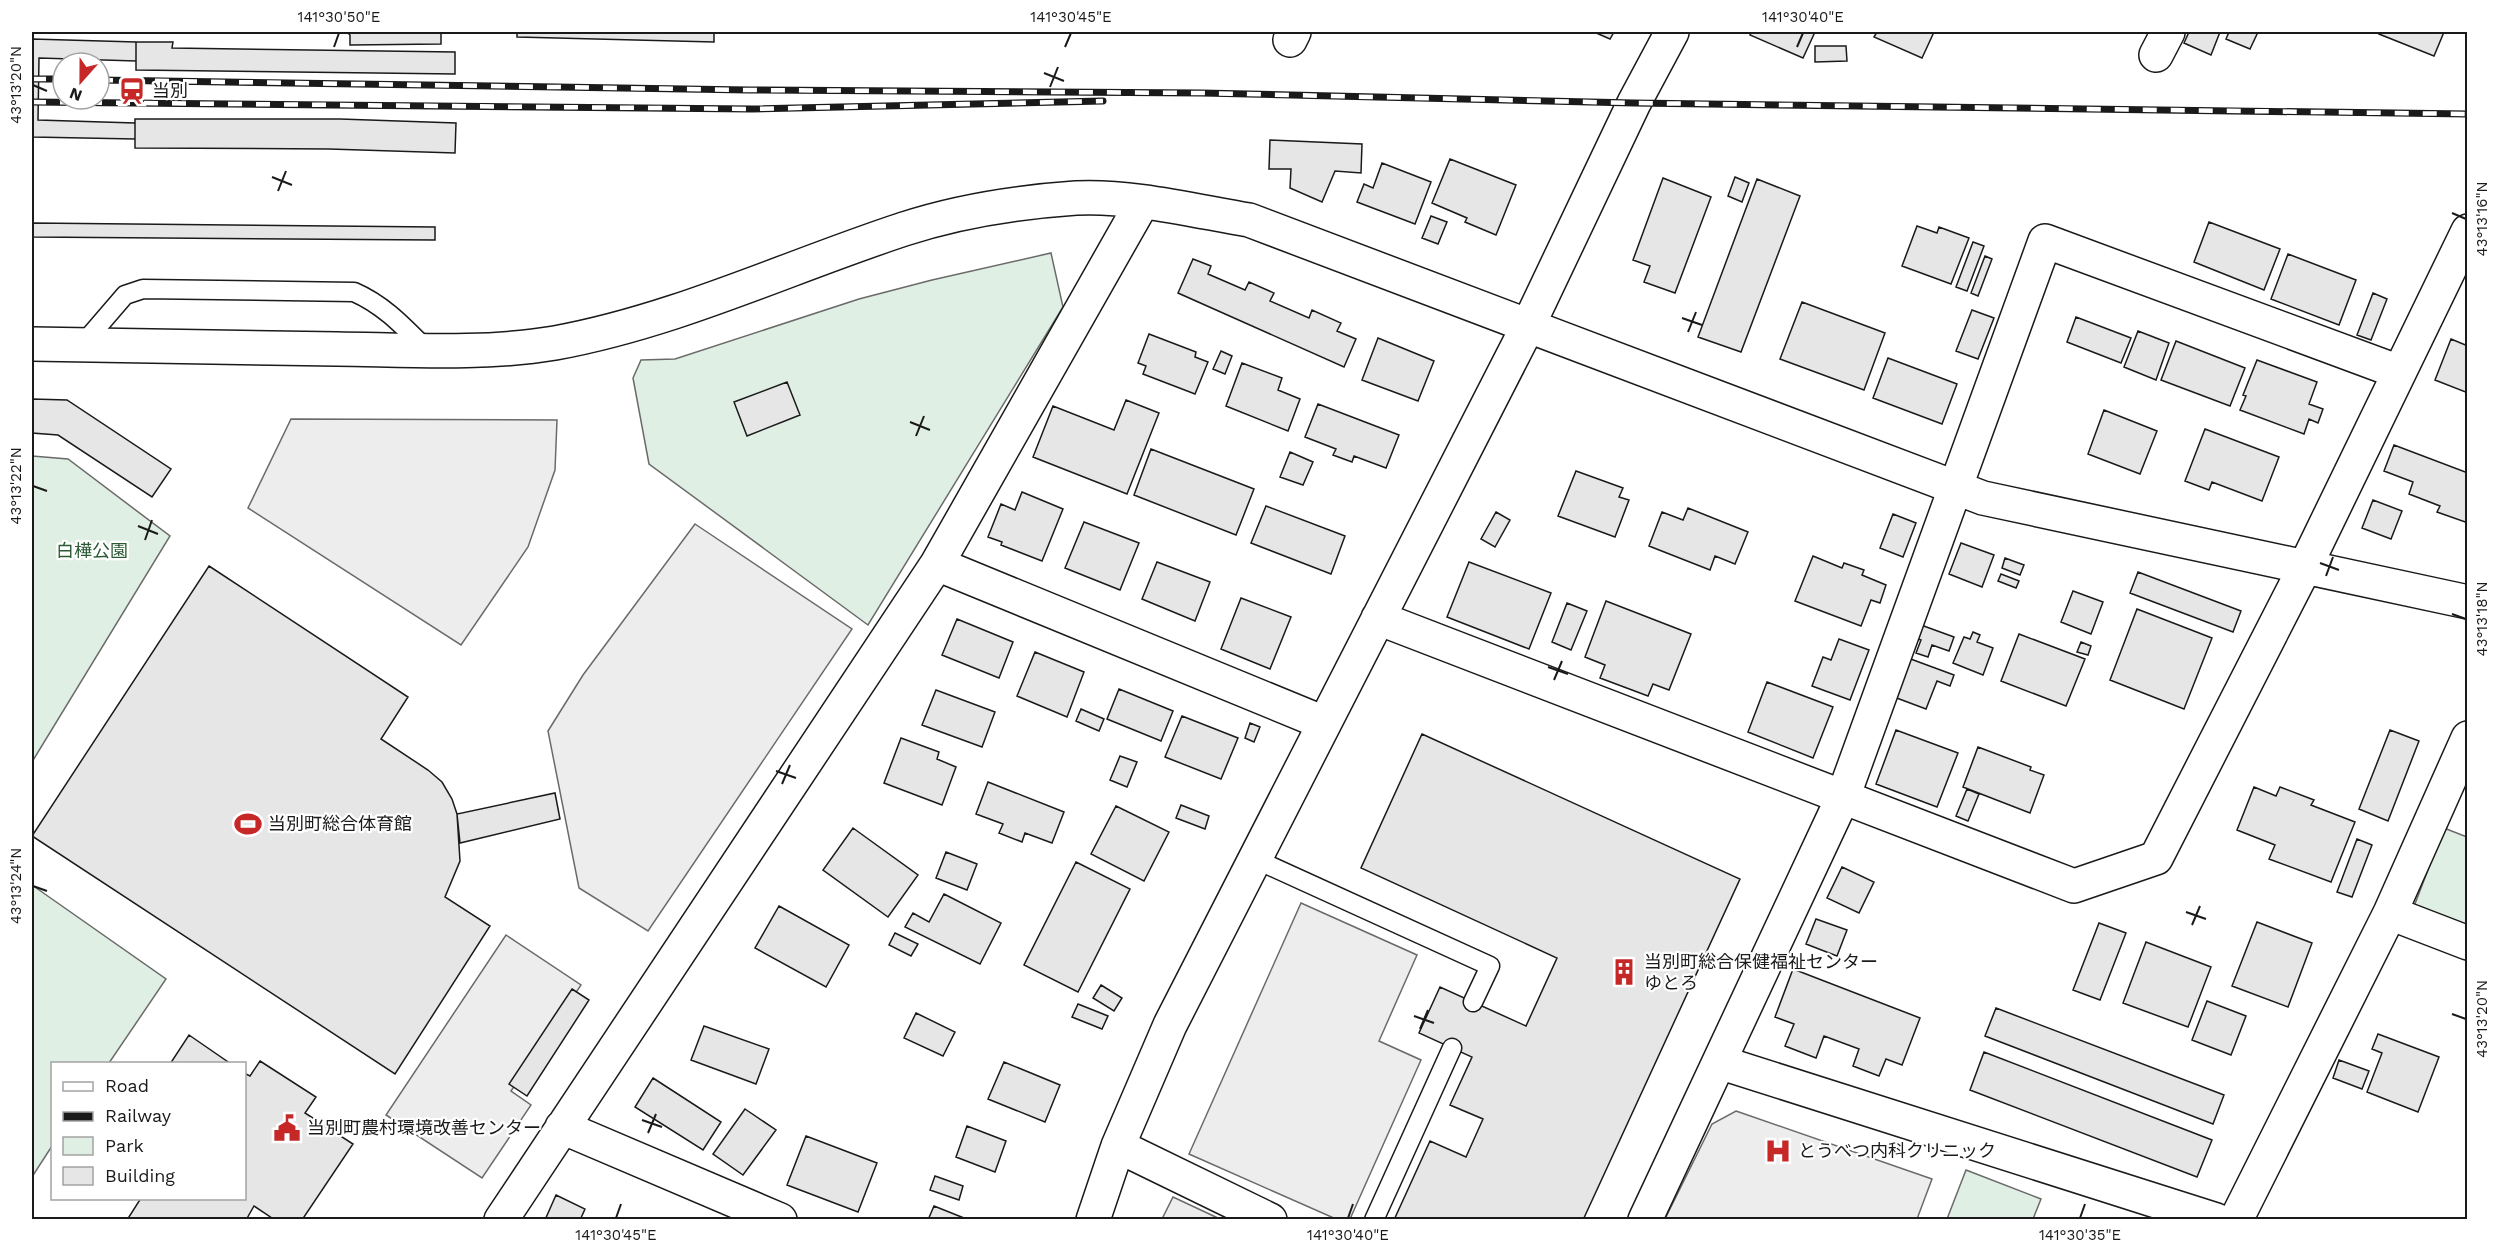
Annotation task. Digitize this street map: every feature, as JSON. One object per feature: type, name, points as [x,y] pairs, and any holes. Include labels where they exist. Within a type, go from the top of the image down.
[{"type":"street","points":[[1093,1220],[1118,1146],[1170,1024],[1528,326],[1634,103],[1671,32]]},
{"type":"street","points":[[32,344],[462,351],[539,344],[597,335],[668,315],[906,228],[960,214],[1017,203],[1080,198],[1142,202],[1249,220],[1983,498],[2468,602]]},
{"type":"street","points":[[501,1220],[937,564],[1142,202]]},
{"type":"street","points":[[1378,618],[2074,886],[2156,858],[2305,567],[2468,231]]},
{"type":"street","points":[[1645,1220],[1843,797],[2045,241],[2399,372]]},
{"type":"street","points":[[937,564],[1324,723]]},
{"type":"street","points":[[2236,1220],[2390,913],[2468,738]]},
{"type":"street","points":[[2390,913],[2468,942]]},
{"type":"street","points":[[1719,1062],[2216,1220]]},
{"type":"street","points":[[562,1127],[780,1220]]},
{"type":"street","points":[[1118,1146],[1270,1220]]},
{"type":"lane","points":[[82,345],[125,296],[142,289],[354,292],[369,298],[391,313],[427,350]]},
{"type":"lane","points":[[1255,859],[1490,966],[1473,1002]]},
{"type":"lane","points":[[1374,1220],[1452,1048]]},
{"type":"green space","points":[[1051,253],[1063,307],[868,625],[649,464],[633,378],[641,360],[675,359],[859,299]]},
{"type":"green space","name":"白樺公園","points":[[32,456],[68,459],[170,536],[32,762]]},
{"type":"green space","points":[[2444,828],[2467,837],[2467,930],[2413,909]]},
{"type":"green space","points":[[32,885],[166,979],[110,1062],[51,1062],[51,1148],[32,1177]]},
{"type":"green space","points":[[1966,1170],[2041,1199],[2033,1219],[1947,1219]]},
{"type":"shaded area","points":[[291,419],[557,420],[555,470],[528,547],[461,645],[248,508]]},
{"type":"shaded area","points":[[695,524],[852,629],[648,931],[579,888],[548,731],[583,675]]},
{"type":"shaded area","points":[[1301,903],[1417,955],[1379,1041],[1421,1060],[1350,1219],[1336,1219],[1189,1154]]},
{"type":"shaded area","points":[[506,935],[581,985],[511,1091],[531,1105],[482,1178],[386,1115]]},
{"type":"shaded area","name":"とうべつ内科クリニック","points":[[1736,1111],[1932,1179],[1917,1219],[1665,1219],[1712,1124]]},
{"type":"shaded area","points":[[1173,1197],[1220,1219],[1162,1219]]},
{"type":"building","points":[[347,32],[441,32],[441,44],[350,45],[350,35]]},
{"type":"building","points":[[517,32],[714,32],[714,42],[517,37]]},
{"type":"building","points":[[1594,32],[1614,32],[1610,39]]},
{"type":"building","points":[[1752,32],[1815,32],[1803,58],[1750,35]]},
{"type":"building","points":[[1877,32],[1934,32],[1922,58],[1874,37]]},
{"type":"building","points":[[2189,32],[2220,32],[2211,55],[2184,43]]},
{"type":"building","points":[[2229,32],[2258,32],[2250,49],[2226,39]]},
{"type":"building","points":[[2380,32],[2444,32],[2434,56],[2379,34]]},
{"type":"building","points":[[32,39],[136,42],[136,61],[111,60],[111,51],[51,51],[51,58],[39,58],[38,120],[135,123],[135,139],[32,137]]},
{"type":"building","points":[[136,42],[173,42],[172,48],[455,52],[455,74],[136,70]]},
{"type":"building","points":[[1815,46],[1846,46],[1847,61],[1815,62]]},
{"type":"building","points":[[135,119],[340,119],[456,123],[455,153],[329,149],[135,148]]},
{"type":"building","points":[[1270,140],[1362,144],[1361,173],[1335,171],[1322,202],[1290,188],[1291,169],[1269,169]]},
{"type":"building","points":[[1450,159],[1516,185],[1496,235],[1465,222],[1467,218],[1432,203]]},
{"type":"building","points":[[1382,163],[1431,182],[1415,224],[1357,202],[1364,184],[1373,188]]},
{"type":"building","points":[[1735,177],[1749,183],[1742,202],[1728,196]]},
{"type":"building","points":[[1663,178],[1711,197],[1675,293],[1644,282],[1650,266],[1633,260]]},
{"type":"building","points":[[1757,179],[1800,196],[1741,352],[1698,337]]},
{"type":"building","points":[[1431,216],[1447,222],[1438,244],[1422,238]]},
{"type":"building","points":[[2209,222],[2280,249],[2264,290],[2194,262]]},
{"type":"building","points":[[32,223],[435,227],[435,240],[32,237]]},
{"type":"building","points":[[1917,226],[1937,233],[1939,227],[1969,238],[1951,284],[1902,266]]},
{"type":"building","points":[[1973,242],[1984,246],[1967,291],[1956,287]]},
{"type":"building","points":[[2288,254],[2356,280],[2339,325],[2271,299]]},
{"type":"building","points":[[1985,256],[1992,259],[1978,296],[1971,293]]},
{"type":"building","points":[[1193,259],[1211,266],[1208,274],[1245,290],[1249,282],[1274,293],[1270,301],[1309,318],[1312,310],[1341,323],[1337,331],[1356,339],[1344,367],[1178,293]]},
{"type":"building","points":[[2373,293],[2387,299],[2371,340],[2357,335]]},
{"type":"building","points":[[1802,302],[1885,333],[1864,390],[1780,359]]},
{"type":"building","points":[[1972,310],[1994,318],[1978,359],[1956,351]]},
{"type":"building","points":[[2076,317],[2131,338],[2121,363],[2067,342]]},
{"type":"building","points":[[2138,331],[2169,343],[2156,380],[2124,367]]},
{"type":"building","points":[[1149,334],[1196,352],[1195,357],[1208,362],[1195,394],[1143,374],[1146,366],[1138,363]]},
{"type":"building","points":[[1378,338],[1434,361],[1418,401],[1362,380]]},
{"type":"building","points":[[2451,339],[2468,346],[2468,393],[2435,380]]},
{"type":"building","points":[[2176,341],[2245,368],[2230,406],[2161,380]]},
{"type":"building","points":[[1221,351],[1232,356],[1225,374],[1213,369]]},
{"type":"building","points":[[1888,358],[1957,384],[1942,424],[1873,398]]},
{"type":"building","points":[[2257,360],[2317,382],[2309,404],[2323,409],[2318,423],[2309,419],[2304,434],[2240,410],[2246,396],[2243,395]]},
{"type":"building","points":[[1242,363],[1282,378],[1278,390],[1300,399],[1288,431],[1226,406]]},
{"type":"building","points":[[787,382],[800,415],[747,436],[734,402]]},
{"type":"building","points":[[32,399],[67,400],[171,469],[152,497],[58,435],[32,433]]},
{"type":"building","points":[[1126,400],[1159,413],[1127,494],[1033,457],[1053,406],[1114,430]]},
{"type":"building","points":[[1318,404],[1399,435],[1386,468],[1354,456],[1352,462],[1333,455],[1336,449],[1305,437]]},
{"type":"building","points":[[2104,410],[2157,431],[2140,474],[2088,454]]},
{"type":"building","points":[[2205,429],[2279,457],[2262,501],[2212,482],[2209,490],[2185,481]]},
{"type":"building","points":[[2394,445],[2468,473],[2468,523],[2437,512],[2440,506],[2409,494],[2413,482],[2384,471]]},
{"type":"building","points":[[1151,449],[1254,489],[1236,535],[1134,495]]},
{"type":"building","points":[[1290,452],[1313,462],[1303,485],[1280,477]]},
{"type":"building","points":[[1576,471],[1623,488],[1619,497],[1629,500],[1615,537],[1558,516]]},
{"type":"building","points":[[1022,492],[1063,509],[1042,561],[1001,545],[1002,542],[988,537],[1001,504],[1015,510]]},
{"type":"building","points":[[2373,500],[2402,511],[2391,539],[2362,528]]},
{"type":"building","points":[[1266,506],[1345,536],[1331,574],[1251,543]]},
{"type":"building","points":[[1688,508],[1748,532],[1735,564],[1715,556],[1710,570],[1649,546],[1662,512],[1683,520]]},
{"type":"building","points":[[1496,512],[1510,520],[1495,547],[1481,539]]},
{"type":"building","points":[[1893,514],[1916,523],[1903,557],[1880,548]]},
{"type":"building","points":[[1084,522],[1139,543],[1120,590],[1065,568]]},
{"type":"building","points":[[1961,543],[1994,555],[1982,587],[1949,574]]},
{"type":"building","points":[[1813,556],[1842,568],[1844,563],[1864,570],[1862,575],[1886,585],[1880,603],[1871,600],[1861,626],[1795,601]]},
{"type":"building","points":[[2005,558],[2024,565],[2020,575],[2002,568]]},
{"type":"building","points":[[1157,562],[1210,582],[1195,621],[1142,599]]},
{"type":"building","points":[[1469,562],[1551,593],[1529,649],[1447,617]]},
{"type":"building","name":"当別町総合体育館","points":[[209,566],[408,697],[381,739],[428,770],[442,782],[452,799],[457,814],[460,861],[445,897],[490,926],[395,1074],[32,836]]},
{"type":"building","points":[[2138,572],[2241,611],[2233,632],[2130,593]]},
{"type":"building","points":[[2001,574],[2019,581],[2016,588],[1998,581]]},
{"type":"building","points":[[2073,591],[2103,602],[2091,634],[2061,622]]},
{"type":"building","points":[[1241,598],[1291,617],[1270,669],[1221,649]]},
{"type":"building","points":[[1606,601],[1691,634],[1669,690],[1653,684],[1648,696],[1600,678],[1605,665],[1585,657]]},
{"type":"building","points":[[1567,603],[1587,611],[1571,650],[1552,642]]},
{"type":"building","points":[[2137,609],[2212,638],[2184,709],[2110,680]]},
{"type":"building","points":[[957,619],[1013,642],[999,678],[942,655]]},
{"type":"building","points":[[1921,625],[1954,637],[1949,651],[1932,645],[1928,657],[1916,653],[1921,640],[1915,638]]},
{"type":"building","points":[[1973,632],[1980,635],[1977,642],[1993,648],[1983,675],[1953,663],[1964,637],[1970,639]]},
{"type":"building","points":[[2019,634],[2085,659],[2066,706],[2001,681]]},
{"type":"building","points":[[1839,639],[1869,650],[1850,700],[1812,686],[1823,657],[1831,660]]},
{"type":"building","points":[[2081,642],[2091,646],[2088,655],[2077,652]]},
{"type":"building","points":[[1035,652],[1084,672],[1067,717],[1017,696]]},
{"type":"building","points":[[1908,658],[1954,675],[1950,686],[1937,681],[1926,709],[1894,697]]},
{"type":"building","points":[[1767,682],[1833,707],[1813,758],[1748,732]]},
{"type":"building","points":[[1119,689],[1173,711],[1161,741],[1107,719]]},
{"type":"building","points":[[936,690],[995,712],[982,747],[922,725]]},
{"type":"building","points":[[1081,709],[1104,719],[1099,731],[1076,721]]},
{"type":"building","points":[[1182,716],[1238,738],[1221,779],[1165,757]]},
{"type":"building","points":[[1250,723],[1260,727],[1254,742],[1245,738]]},
{"type":"building","points":[[1896,730],[1958,753],[1937,807],[1876,784]]},
{"type":"building","points":[[2390,730],[2419,741],[2388,821],[2359,809]]},
{"type":"building","name":"当別町総合保健福祉センター ゆとろ","points":[[1422,734],[1740,879],[1583,1220],[1394,1220],[1430,1141],[1466,1157],[1483,1119],[1450,1105],[1472,1057],[1419,1033],[1440,987],[1526,1026],[1557,958],[1361,868]]},
{"type":"building","points":[[901,738],[939,752],[937,759],[956,767],[942,805],[884,783]]},
{"type":"building","points":[[1978,747],[2031,767],[2030,770],[2044,775],[2030,813],[1963,787]]},
{"type":"building","points":[[1120,756],[1137,762],[1127,787],[1110,780]]},
{"type":"building","points":[[988,782],[1064,812],[1052,843],[1025,833],[1022,842],[999,833],[1003,824],[976,814]]},
{"type":"building","points":[[2254,787],[2276,796],[2280,787],[2314,800],[2311,805],[2355,822],[2331,882],[2269,859],[2275,845],[2237,830]]},
{"type":"building","points":[[1967,789],[1979,794],[1968,821],[1956,816]]},
{"type":"building","points":[[555,793],[560,819],[460,843],[457,814]]},
{"type":"building","points":[[1181,805],[1209,816],[1205,829],[1176,818]]},
{"type":"building","points":[[1116,806],[1169,832],[1144,881],[1091,854]]},
{"type":"building","points":[[853,828],[918,875],[888,917],[823,870]]},
{"type":"building","points":[[2357,839],[2372,845],[2352,897],[2337,892]]},
{"type":"building","points":[[946,852],[977,864],[967,890],[936,878]]},
{"type":"building","points":[[1076,862],[1130,889],[1078,992],[1024,965]]},
{"type":"building","points":[[1842,867],[1874,882],[1859,913],[1827,898]]},
{"type":"building","points":[[944,894],[1001,923],[980,964],[905,927],[913,913],[929,922]]},
{"type":"building","points":[[779,906],[849,945],[826,987],[755,948]]},
{"type":"building","points":[[1816,919],[1847,930],[1837,956],[1806,944]]},
{"type":"building","points":[[2257,922],[2312,943],[2288,1007],[2232,986]]},
{"type":"building","points":[[2099,923],[2126,933],[2100,1000],[2073,990]]},
{"type":"building","points":[[895,933],[918,944],[911,956],[889,945]]},
{"type":"building","points":[[2146,942],[2211,967],[2188,1027],[2123,1003]]},
{"type":"building","points":[[1793,969],[1920,1018],[1902,1065],[1886,1059],[1879,1076],[1853,1066],[1859,1049],[1824,1036],[1816,1058],[1785,1046],[1794,1024],[1775,1017]]},
{"type":"building","points":[[1101,985],[1122,998],[1114,1011],[1093,998]]},
{"type":"building","points":[[572,989],[589,1000],[527,1096],[509,1084]]},
{"type":"building","points":[[2207,1001],[2246,1016],[2231,1055],[2192,1040]]},
{"type":"building","points":[[1078,1004],[1108,1016],[1102,1029],[1072,1017]]},
{"type":"building","points":[[1996,1008],[2224,1095],[2213,1124],[1985,1036]]},
{"type":"building","points":[[916,1013],[955,1032],[943,1056],[904,1038]]},
{"type":"building","points":[[704,1026],[769,1049],[756,1084],[691,1060]]},
{"type":"building","points":[[2378,1034],[2439,1057],[2418,1112],[2367,1092],[2382,1053],[2372,1049]]},
{"type":"building","points":[[189,1035],[228,1062],[171,1062]]},
{"type":"building","points":[[1984,1052],[2212,1140],[2197,1177],[1970,1090]]},
{"type":"building","points":[[2339,1060],[2369,1071],[2362,1089],[2333,1078]]},
{"type":"building","name":"当別町農村環境改善センター","points":[[260,1061],[316,1097],[305,1113],[353,1144],[302,1220],[275,1220],[254,1206],[246,1220],[127,1220],[140,1200],[246,1200],[246,1074],[250,1076]]},
{"type":"building","points":[[1004,1062],[1060,1085],[1045,1122],[988,1099]]},
{"type":"building","points":[[653,1078],[721,1122],[703,1150],[635,1107]]},
{"type":"building","points":[[745,1109],[776,1130],[743,1175],[713,1154]]},
{"type":"building","points":[[967,1126],[1006,1141],[995,1172],[956,1157]]},
{"type":"building","points":[[806,1136],[877,1163],[858,1212],[787,1185]]},
{"type":"building","points":[[935,1176],[963,1186],[959,1200],[930,1190]]},
{"type":"building","points":[[556,1195],[585,1209],[580,1220],[545,1220]]},
{"type":"building","points":[[934,1206],[969,1220],[928,1220]]},
{"type":"railway","points":[[32,79],[51,79]]},
{"type":"railway","points":[[111,80],[749,90],[1202,93],[1634,103],[2468,114]]},
{"type":"railway","points":[[32,102],[752,109],[1103,101]]},
{"type":"place","name":"当別","points":[[132,91]]},
{"type":"place","name":"当別町総合体育館","points":[[248,824]]},
{"type":"place","name":"当別町総合保健福祉センター ゆとろ","points":[[1624,972]]},
{"type":"place","name":"当別町農村環境改善センター","points":[[287,1128]]},
{"type":"place","name":"とうべつ内科クリニック","points":[[1778,1151]]}]
